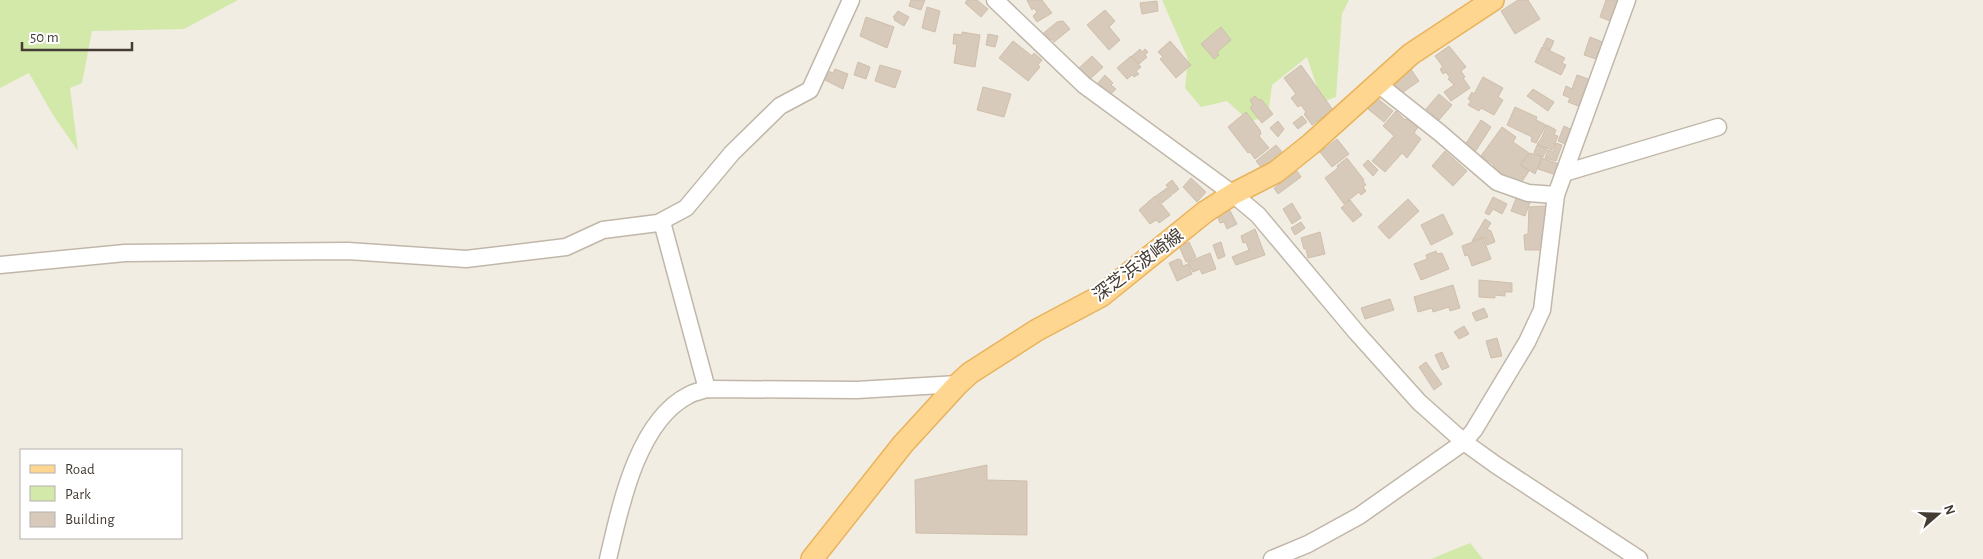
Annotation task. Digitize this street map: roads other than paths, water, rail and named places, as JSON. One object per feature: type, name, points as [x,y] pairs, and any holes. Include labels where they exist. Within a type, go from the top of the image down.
[{"type":"main road","name":"深芝浜波崎線","points":[[812,559],[903,444],[970,373],[1037,330],[1101,296],[1206,212],[1233,194],[1276,172],[1411,54],[1493,0]]},
{"type":"street","points":[[0,265],[125,253],[348,251],[466,259],[566,247],[603,230],[662,222],[686,208],[732,153],[780,106],[810,90],[851,0]]},
{"type":"street","points":[[995,0],[1084,85],[1233,194],[1258,215],[1419,402],[1464,442],[1639,559]]},
{"type":"street","points":[[1272,559],[1308,544],[1360,516],[1464,442],[1474,430],[1507,376],[1542,310],[1556,195],[1627,0]]},
{"type":"street","points":[[1378,84],[1447,138],[1496,182],[1528,193],[1556,195]]},
{"type":"street","points":[[1564,173],[1718,127]]},
{"type":"street","points":[[662,222],[707,389]]},
{"type":"street","points":[[608,559],[630,478],[643,445],[656,424],[672,407],[688,395],[707,389],[857,390],[958,384]]}]
